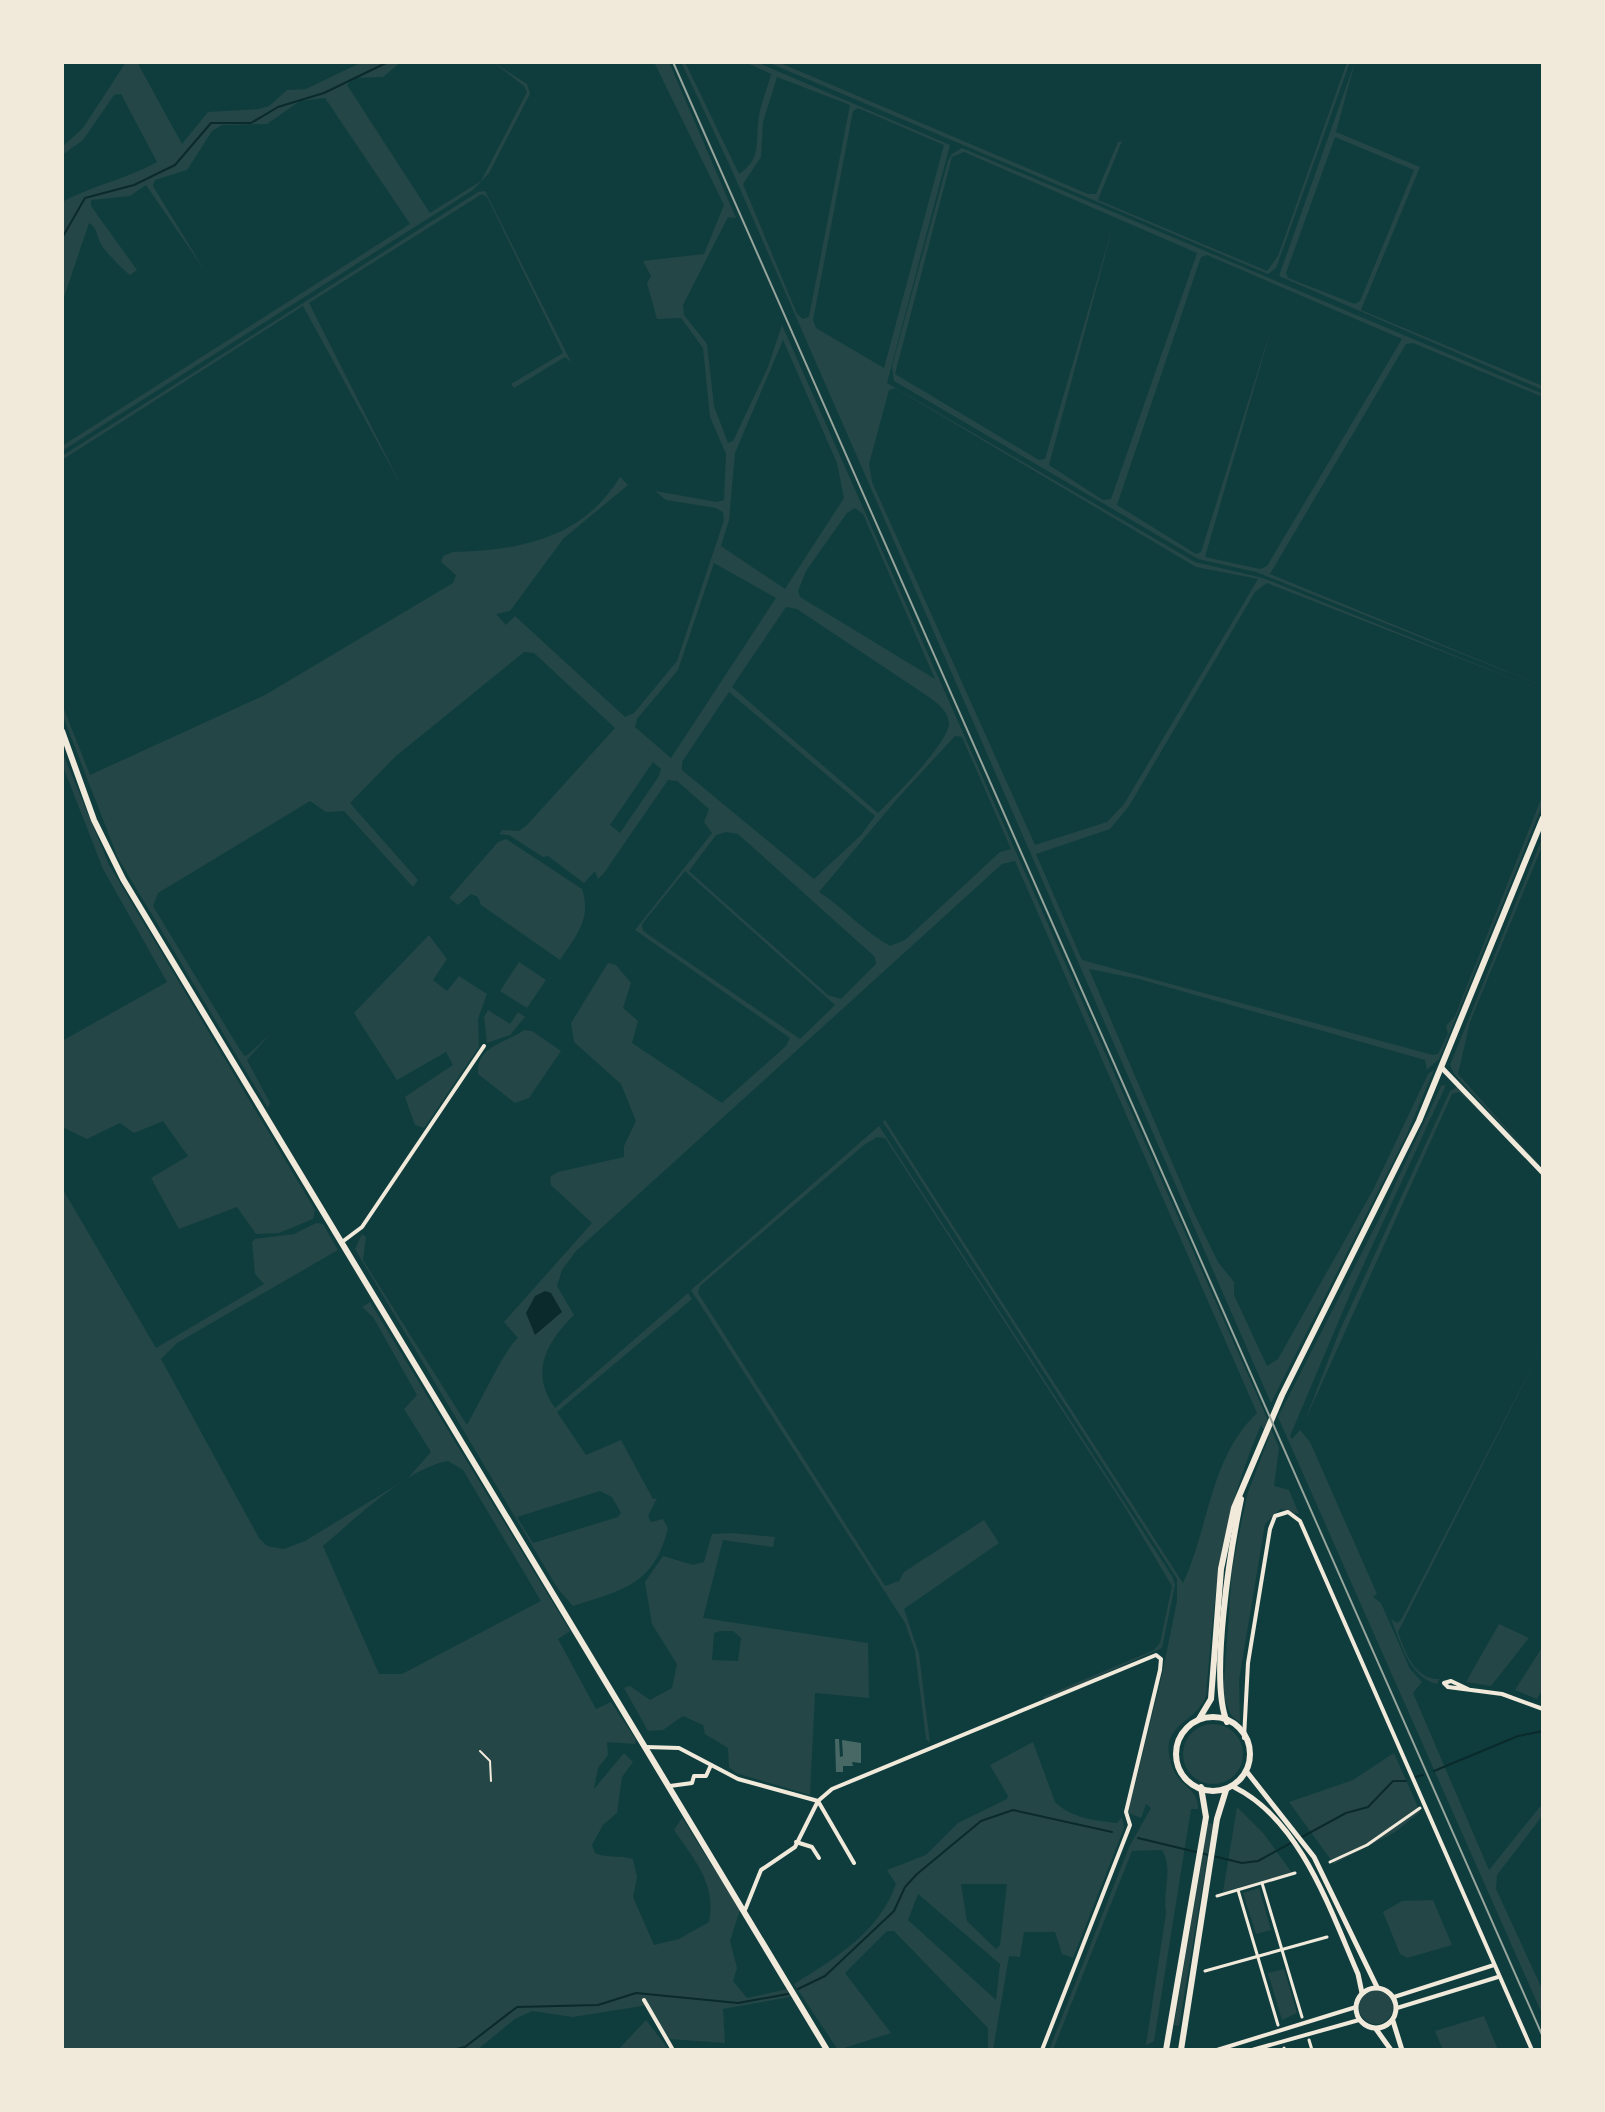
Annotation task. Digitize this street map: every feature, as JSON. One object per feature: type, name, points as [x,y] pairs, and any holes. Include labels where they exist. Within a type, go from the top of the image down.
[{"type":"main road","points":[[62,731],[94,820],[123,879],[828,2050]]},
{"type":"main road","points":[[1245,1480],[1231,1549],[1220,1701],[1227,1722],[1244,1738],[1250,1757],[1247,1772],[1234,1787],[1226,1790],[1201,1787],[1184,1773],[1176,1751],[1181,1731],[1199,1719],[1211,1699],[1221,1569],[1230,1520],[1245,1480],[1264,1433],[1392,1179],[1442,1068],[1543,818]]},
{"type":"main road","points":[[1199,1719],[1227,1722]]},
{"type":"main road","points":[[1166,2050],[1205,1825],[1206,1804],[1201,1787]]},
{"type":"main road","points":[[1178,2050],[1216,1827],[1226,1790]]},
{"type":"street","points":[[342,1242],[362,1227],[484,1046]]},
{"type":"street","points":[[1442,1068],[1543,1173]]},
{"type":"street","points":[[1244,1738],[1248,1663],[1270,1529],[1275,1516],[1288,1512],[1300,1521],[1532,2050]]},
{"type":"street","points":[[745,1910],[761,1870],[795,1847],[818,1801],[832,1789],[970,1729],[1035,1708],[1143,1658],[1156,1655],[1161,1659],[1126,1812],[1130,1825],[1042,2050]]},
{"type":"street","points":[[1470,1690],[1451,1681],[1444,1683],[1448,1687],[1514,1697],[1543,1709]]},
{"type":"street","points":[[646,1747],[679,1748],[738,1779],[818,1801],[854,1863]]},
{"type":"street","points":[[670,1786],[692,1783],[694,1776],[706,1776],[711,1765]]},
{"type":"street","points":[[1247,1772],[1314,1857],[1377,1987],[1394,1997],[1397,2008],[1393,2019],[1402,2050]]},
{"type":"street","points":[[1234,1787],[1251,1797],[1277,1823],[1306,1863],[1358,1974],[1362,1993],[1356,2007],[1359,2020]]},
{"type":"street","points":[[1330,1862],[1367,1845],[1420,1808]]},
{"type":"street","points":[[796,1842],[812,1847],[819,1858]]},
{"type":"street","points":[[1217,1896],[1295,1873]]},
{"type":"street","points":[[1262,1883],[1302,2017]]},
{"type":"street","points":[[1238,1890],[1278,2025]]},
{"type":"street","points":[[1205,1971],[1327,1937]]},
{"type":"street","points":[[1394,1997],[1494,1965]]},
{"type":"street","points":[[1397,2008],[1498,1976]]},
{"type":"street","points":[[1362,1993],[1377,1987]]},
{"type":"street","points":[[644,2000],[673,2050]]},
{"type":"street","points":[[1217,2050],[1356,2007]]},
{"type":"street","points":[[1376,2028],[1393,2019]]},
{"type":"street","points":[[1252,2050],[1359,2020],[1376,2028],[1391,2050]]},
{"type":"street","points":[[1309,2040],[1312,2050]]},
{"type":"path","points":[[480,1751],[490,1761],[491,1781]]},
{"type":"shaded area","points":[[126,62],[137,62],[182,144],[208,112],[259,109],[269,106],[287,90],[306,89],[362,62],[401,62],[383,77],[353,78],[347,85],[430,213],[481,181],[527,92],[524,86],[493,62],[527,84],[530,94],[489,173],[473,190],[62,451],[62,446],[410,224],[325,98],[300,101],[267,124],[222,125],[212,131],[187,170],[155,180],[153,186],[205,271],[146,185],[130,196],[91,200],[91,206],[137,270],[130,275],[120,266],[102,246],[89,223],[62,303],[62,202],[157,162],[121,94],[114,95],[83,140],[62,155],[62,147],[83,128]]},
{"type":"shaded area","points":[[654,62],[669,62],[736,218],[728,217],[683,305],[684,315],[707,344],[714,406],[728,443],[733,441],[768,367],[782,325],[1264,1411],[1279,1448],[1274,1486],[1289,1490],[1299,1514],[1280,1509],[1265,1524],[1239,1680],[1240,1723],[1231,1715],[1223,1696],[1232,1570],[1247,1495],[1269,1437],[1261,1425],[1236,1494],[1221,1558],[1206,1696],[1201,1706],[1173,1733],[1169,1742],[1173,1769],[1196,1797],[1198,1809],[1191,1809],[1154,2041],[1146,2045],[1166,1913],[1167,1865],[1162,1850],[1132,1851],[1053,2050],[1049,2050],[1129,1847],[1151,1808],[1146,1804],[1141,1818],[1128,1813],[1162,1675],[1177,1601],[1177,1579],[883,1122],[885,1120],[1183,1583],[1229,1450],[1257,1413],[1015,861],[1002,864],[576,1251],[562,1270],[557,1286],[574,1315],[549,1347],[542,1370],[547,1395],[555,1408],[688,1293],[692,1299],[557,1412],[586,1455],[621,1440],[653,1499],[657,1498],[648,1516],[651,1522],[663,1519],[668,1528],[662,1547],[645,1574],[621,1589],[573,1606],[558,1589],[355,1249],[362,1234],[366,1237],[363,1260],[467,1425],[518,1338],[504,1322],[592,1223],[551,1185],[550,1177],[558,1172],[624,1157],[624,1146],[636,1121],[621,1084],[574,1042],[571,1023],[608,963],[616,965],[631,983],[623,1008],[638,1021],[632,1043],[722,1103],[786,1046],[790,1038],[635,930],[712,833],[704,822],[709,809],[677,781],[668,780],[604,873],[598,879],[595,871],[584,883],[548,856],[543,857],[509,835],[499,834],[503,830],[519,831],[527,825],[615,728],[534,653],[524,652],[396,756],[350,803],[418,880],[413,887],[344,811],[326,812],[310,801],[158,893],[153,906],[240,1050],[245,1056],[249,1054],[271,1033],[247,1060],[270,1103],[268,1108],[118,858],[62,714],[62,704],[90,775],[265,695],[453,583],[456,575],[441,562],[443,556],[453,552],[525,544],[568,527],[605,498],[620,477],[628,485],[563,539],[510,611],[496,614],[506,625],[515,616],[625,717],[634,713],[677,661],[724,520],[723,512],[716,508],[666,500],[655,491],[717,502],[724,500],[726,454],[710,417],[703,348],[681,318],[657,319],[647,283],[651,276],[643,261],[704,254],[724,205]],"holes":[[[783,340],[837,463],[844,498],[785,589],[721,546],[729,520],[735,453]],[[855,508],[863,514],[935,679],[800,597],[798,591],[806,571],[847,513]],[[714,563],[776,598],[671,758],[635,727],[637,719],[678,670]],[[786,607],[797,609],[942,708],[949,722],[947,731],[920,769],[878,813],[732,687]],[[729,692],[875,816],[861,835],[814,879],[682,770],[682,762]],[[955,736],[962,737],[1011,849],[1000,852],[905,940],[890,946],[819,892]],[[653,762],[661,769],[659,776],[620,833],[610,825]],[[726,832],[738,834],[875,957],[876,964],[841,999],[828,995],[689,871],[716,835]],[[685,871],[835,1005],[800,1039],[643,931],[642,924]],[[600,1491],[612,1497],[621,1513],[618,1517],[533,1543],[517,1517]]]},
{"type":"shaded area","points":[[681,62],[685,62],[739,174],[751,163],[756,152],[760,111],[771,74],[745,62],[761,64],[950,145],[887,383],[1195,562],[1263,578],[1543,691],[1267,583],[1255,592],[1129,806],[1110,829],[1036,854],[1082,960],[1433,1055],[1438,1054],[1448,1034],[1446,1026],[1455,1016],[1543,794],[1543,804],[1439,1059],[1427,1070],[1425,1060],[1139,979],[1089,969],[1193,1211],[1218,1262],[1234,1282],[1234,1295],[1267,1366],[1278,1359],[1373,1190],[1428,1074],[1434,1070],[1406,1136],[1271,1403],[730,166]],"holes":[[[777,77],[850,105],[809,317],[803,319],[797,314],[743,184],[761,157],[763,122]],[[858,108],[944,145],[884,368],[816,328],[813,320],[853,111]],[[895,388],[1196,567],[1258,579],[1124,804],[1107,822],[1035,845],[872,482],[869,464],[889,390]]]},
{"type":"shaded area","points":[[767,62],[778,62],[1088,194],[1096,194],[1118,142],[1122,141],[1098,200],[1267,271],[1278,256],[1347,62],[1350,62],[1276,268],[1268,274]]},
{"type":"shaded area","points":[[1355,62],[1336,132],[1420,167],[1361,310],[1543,386],[1543,390],[1279,276]],"holes":[[[1335,137],[1414,170],[1360,301],[1355,304],[1288,278],[1286,273]]]},
{"type":"shaded area","points":[[962,148],[1543,394],[1543,397],[1413,343],[1406,344],[1270,574],[1543,686],[1256,572],[1198,559],[894,381],[892,366],[952,154]],"holes":[[[964,152],[1197,253],[1111,499],[1103,500],[1049,465],[1114,222],[1045,459],[1039,460],[895,374],[952,157]],[[1207,255],[1402,339],[1267,566],[1260,569],[1205,557],[1272,326],[1201,552],[1196,554],[1117,505],[1201,257]]]},
{"type":"shaded area","points":[[485,191],[571,362],[565,357],[514,388],[511,384],[563,353],[487,197],[482,194],[309,303],[403,489],[303,306],[62,460],[62,456],[478,192]]},
{"type":"shaded area","points":[[62,751],[109,865],[315,1210],[313,1219],[279,1233],[256,1234],[237,1207],[179,1229],[151,1178],[188,1156],[163,1121],[134,1133],[120,1123],[87,1139],[62,1127],[62,1041],[167,982],[103,869],[62,764]]},
{"type":"shaded area","points":[[1543,836],[1543,844],[1470,1022],[1458,1074],[1543,1169],[1454,1074],[1450,1065]]},
{"type":"shaded area","points":[[506,839],[582,889],[584,918],[560,960],[481,905],[478,897],[471,894],[458,905],[449,898],[498,842]]},
{"type":"shaded area","points":[[429,935],[447,959],[433,980],[447,991],[459,976],[487,994],[478,1019],[479,1047],[424,1128],[415,1125],[405,1097],[453,1065],[446,1052],[397,1080],[354,1013]]},
{"type":"shaded area","points":[[519,962],[546,980],[527,1008],[500,991]]},
{"type":"shaded area","points":[[488,1010],[510,1024],[518,1012],[525,1017],[510,1035],[487,1043],[484,1017]]},
{"type":"shaded area","points":[[524,1030],[532,1031],[561,1051],[529,1098],[515,1103],[478,1074],[479,1065],[487,1051]]},
{"type":"shaded area","points":[[1446,1085],[1351,1292],[1290,1436],[1292,1439],[1300,1430],[1310,1442],[1377,1594],[1373,1597],[1381,1603],[1410,1669],[1422,1682],[1413,1693],[1489,1870],[1543,1803],[1543,1815],[1497,1875],[1496,1889],[1543,1991],[1543,2016],[1278,1417],[1380,1217],[1441,1086]]},
{"type":"shaded area","points":[[1457,1087],[1543,1181],[1470,1102],[1459,1092],[1452,1094],[1304,1423],[1340,1330],[1450,1091]]},
{"type":"shaded area","points":[[879,1126],[1172,1576],[1175,1585],[1162,1648],[1045,1700],[1043,1697],[1154,1650],[1160,1643],[1172,1586],[1123,1504],[885,1138],[877,1137],[864,1145],[700,1286],[698,1293],[885,1586],[899,1581],[904,1572],[984,1520],[999,1543],[904,1609],[919,1654],[930,1743],[926,1739],[915,1651],[905,1623],[691,1290]]},
{"type":"shaded area","points":[[62,1188],[156,1348],[264,1284],[255,1274],[252,1242],[255,1239],[294,1234],[316,1223],[323,1224],[338,1250],[177,1343],[161,1359],[259,1538],[267,1546],[284,1549],[305,1541],[408,1478],[431,1452],[404,1409],[417,1395],[373,1317],[362,1307],[370,1302],[570,1631],[558,1639],[596,1709],[611,1702],[636,1740],[635,1744],[607,1742],[608,1755],[598,1768],[594,1789],[624,1753],[633,1762],[622,1777],[617,1813],[603,1825],[592,1845],[595,1853],[633,1859],[637,1877],[633,1897],[654,1945],[679,1939],[709,1922],[711,1909],[702,1873],[674,1830],[682,1818],[740,1910],[730,1941],[737,1968],[733,1981],[747,1998],[787,1989],[790,1997],[723,2009],[725,2043],[669,2039],[648,2005],[573,2017],[532,2011],[515,2019],[477,2050],[62,2050]],"holes":[[[448,1461],[463,1470],[541,1601],[402,1674],[379,1674],[323,1546],[382,1496],[416,1473]]]},
{"type":"shaded area","points":[[545,1291],[551,1293],[562,1312],[535,1335],[526,1313],[535,1296]]},
{"type":"shaded area","points":[[1543,1345],[1398,1632],[1417,1670],[1439,1679],[1437,1684],[1427,1680],[1413,1667],[1403,1648],[1391,1619],[1397,1623],[1401,1620]]},
{"type":"shaded area","points":[[712,1534],[775,1537],[773,1547],[723,1540],[703,1618],[868,1643],[869,1698],[815,1693],[810,1795],[736,1773],[729,1767],[728,1748],[705,1734],[703,1725],[683,1716],[663,1730],[648,1731],[624,1688],[630,1686],[650,1700],[672,1688],[677,1664],[652,1624],[645,1582],[663,1556],[693,1565],[704,1562]],"holes":[[[733,1631],[741,1638],[738,1661],[712,1660],[714,1633]]]},
{"type":"shaded area","points":[[1499,1624],[1529,1638],[1491,1686],[1466,1682]]},
{"type":"shaded area","points":[[1543,1646],[1543,1688],[1537,1699],[1515,1690]]},
{"type":"shaded area","points":[[1213,1724],[1234,1733],[1243,1754],[1234,1775],[1213,1784],[1192,1775],[1183,1754],[1192,1733]]},
{"type":"shaded area","points":[[1033,1742],[1055,1802],[1062,1808],[1092,1820],[1117,1823],[1122,1817],[1124,1828],[1073,1958],[1062,1954],[1055,1932],[1024,1932],[1020,1957],[1009,1956],[993,2050],[988,2050],[988,2028],[894,1931],[887,1931],[845,1973],[891,2033],[838,2050],[794,1984],[840,1954],[879,1916],[896,1884],[887,1870],[926,1855],[958,1823],[1007,1799],[990,1765]],"holes":[[[961,1884],[1007,1884],[1000,1945],[996,1949],[967,1921]],[[918,1894],[1000,1964],[996,2000],[908,1920]]]},
{"type":"shaded area","points":[[1394,1753],[1420,1812],[1395,1832],[1334,1864],[1289,1802],[1353,1780]]},
{"type":"shaded area","points":[[1237,1807],[1264,1834],[1292,1873],[1223,1892]]},
{"type":"shaded area","points":[[1208,1823],[1213,1824],[1179,2026],[1174,2025]]},
{"type":"shaded area","points":[[1259,1888],[1271,1930],[1256,1934],[1243,1893]]},
{"type":"shaded area","points":[[1433,1900],[1452,1945],[1407,1958],[1400,1954],[1383,1912],[1402,1901]]},
{"type":"shaded area","points":[[1284,1969],[1297,2013],[1282,2020],[1268,1973]]},
{"type":"shaded area","points":[[1376,1990],[1388,1995],[1393,2007],[1388,2019],[1376,2024],[1364,2019],[1359,2007],[1364,1995]]},
{"type":"shaded area","points":[[1484,2016],[1498,2050],[1443,2050],[1435,2031]]},
{"type":"shaded area","points":[[646,2020],[669,2050],[618,2050]]},
{"type":"building","points":[[835,1739],[839,1739],[840,1757],[843,1756],[842,1740],[861,1743],[861,1763],[852,1762],[853,1766],[843,1766],[843,1772],[836,1772]]},
{"type":"waterway","points":[[62,238],[85,198],[134,185],[175,165],[211,123],[251,123],[278,107],[324,93],[388,62]]},
{"type":"waterway","points":[[1434,1771],[1518,1736],[1543,1731]]},
{"type":"waterway","points":[[1415,1777],[1423,1775]]},
{"type":"waterway","points":[[1138,1838],[1242,1863],[1258,1861],[1346,1813],[1368,1807],[1393,1781],[1406,1781]]},
{"type":"waterway","points":[[798,1989],[825,1976],[894,1911],[905,1887],[917,1874],[981,1821],[1013,1810],[1112,1832]]},
{"type":"waterway","points":[[452,2050],[465,2047],[517,2007],[598,2005],[636,1993],[738,2003],[788,1994]]},
{"type":"railway","points":[[673,62],[1543,2037]]}]
